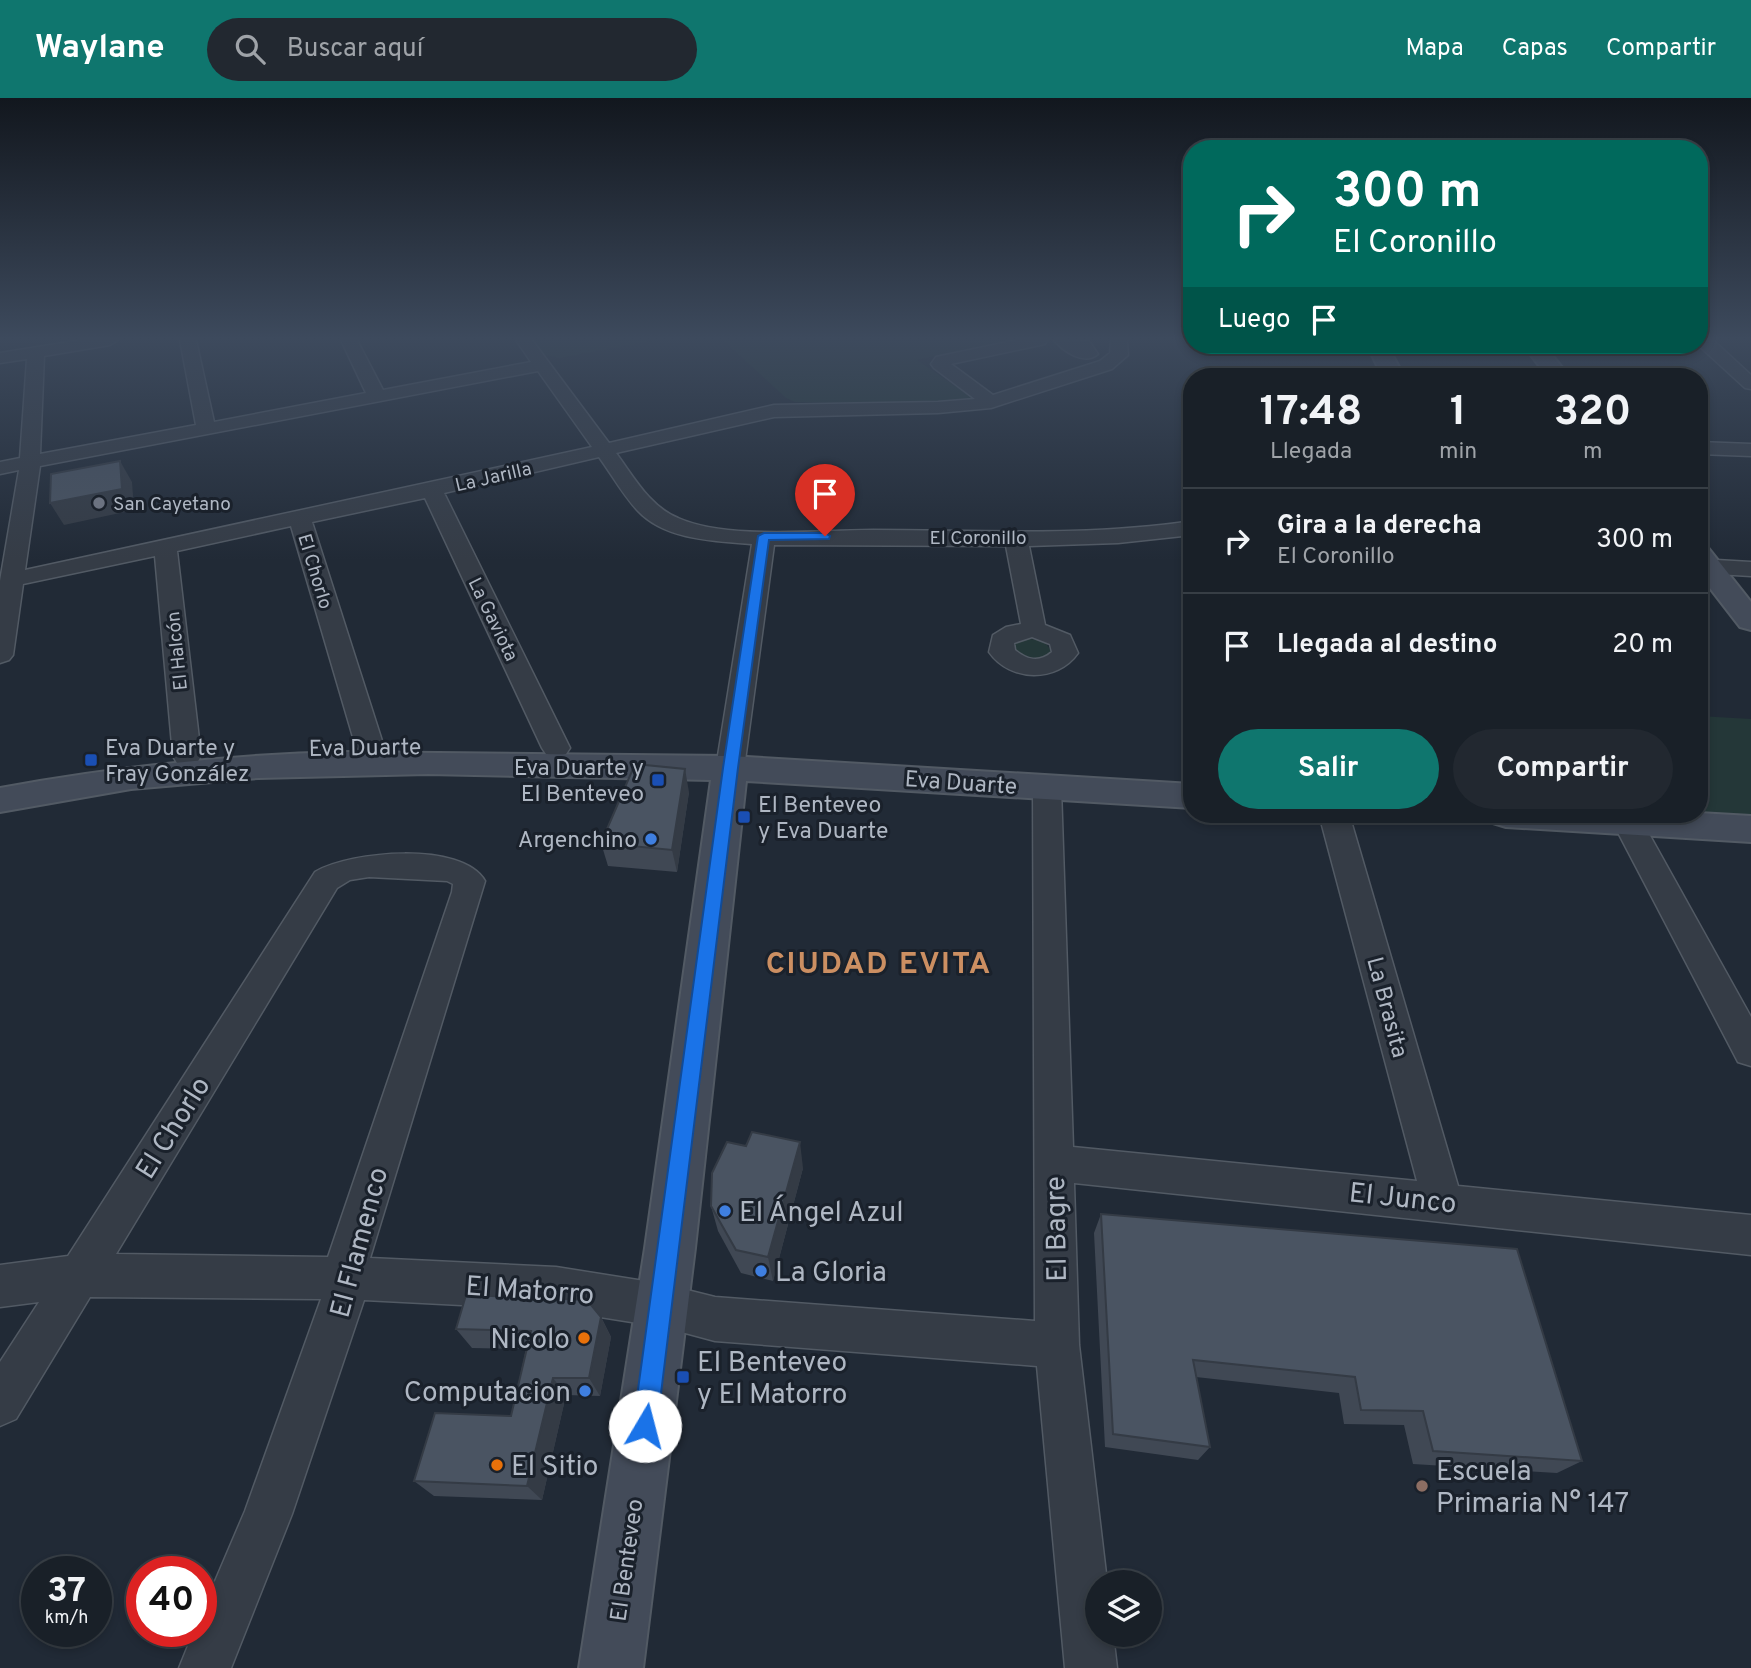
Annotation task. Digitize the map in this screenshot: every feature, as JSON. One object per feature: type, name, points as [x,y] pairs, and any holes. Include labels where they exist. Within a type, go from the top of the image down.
[{"type":"street","points":[[0,655],[30,463],[33,413]]},
{"type":"street","points":[[203,413],[206,429]]},
{"type":"street","points":[[0,468],[288,413]]},
{"type":"street","name":"El Coronillo","points":[[577,413],[643,505],[663,521],[705,533],[1016,538],[1117,536],[1183,529]]},
{"type":"street","name":"La Jarilla","points":[[13,579],[432,490],[767,413]]},
{"type":"street","points":[[1708,448],[1751,450]]},
{"type":"street","name":"La Gaviota","points":[[432,490],[556,748]]},
{"type":"street","name":"El Chorlo","points":[[300,519],[369,744]]},
{"type":"street","name":"El Benteveo","points":[[611,1668],[662,1304],[730,768],[764,536]]},
{"type":"street","points":[[1016,538],[1034,629]]},
{"type":"street","name":"El Halcón","points":[[165,547],[187,756]]},
{"type":"street","points":[[1708,564],[1751,569]]},
{"type":"street","points":[[1708,570],[1751,621]]},
{"type":"street","name":"Eva Duarte","points":[[0,783],[187,756],[369,744],[556,748],[671,757],[730,768]]},
{"type":"street","name":"Eva Duarte","points":[[0,800],[132,777],[272,766],[470,763],[660,772],[730,768],[1183,796]]},
{"type":"street","name":"El Bagre","points":[[1047,788],[1057,1345],[1091,1668]]},
{"type":"street","name":"La Brasita","points":[[1337,823],[1442,1201]]},
{"type":"street","points":[[1628,823],[1751,1051]]},
{"type":"street","points":[[1688,823],[1751,829]]},
{"type":"street","name":"El Chorlo","points":[[0,1403],[326,880],[338,870],[355,866]]},
{"type":"street","name":"El Flamenco","points":[[205,1668],[268,1514],[341,1308],[350,1249],[468,892],[468,881],[463,875],[450,870],[355,866]]},
{"type":"street","name":"El Junco","points":[[1054,1163],[1751,1235]]},
{"type":"street","name":"El Matorro","points":[[0,1286],[78,1276],[345,1279],[578,1290],[662,1304],[715,1319],[1057,1345]]},
{"type":"shaded area","points":[[1024,638],[1044,641],[1053,653],[1046,660],[1020,660],[1011,645]]},
{"type":"shaded area","points":[[1708,717],[1751,719],[1751,817],[1708,814]]},
{"type":"building","points":[[120,461],[122,489],[50,503],[51,474]]},
{"type":"building","points":[[635,764],[685,769],[672,850],[601,843]]},
{"type":"building","points":[[752,1132],[800,1142],[768,1257],[736,1250],[711,1206],[712,1173],[727,1142],[746,1146]]},
{"type":"building","points":[[1101,1214],[1517,1249],[1582,1461],[1433,1451],[1423,1411],[1361,1410],[1355,1377],[1193,1360],[1210,1447],[1113,1434]]},
{"type":"building","points":[[466,1295],[587,1300],[601,1317],[589,1378],[553,1378],[527,1486],[414,1481],[435,1413],[511,1416],[531,1331],[456,1329]]},
{"type":"place","name":"San Cayetano","points":[[99,503]]},
{"type":"place","name":"Eva Duarte y Fray González","points":[[91,760]]},
{"type":"place","name":"Eva Duarte y El Benteveo","points":[[658,780]]},
{"type":"place","name":"El Benteveo y Eva Duarte","points":[[744,817]]},
{"type":"place","name":"Argenchino","points":[[651,839]]},
{"type":"place","name":"El Ángel Azul","points":[[725,1211]]},
{"type":"place","name":"La Gloria","points":[[761,1271]]},
{"type":"place","name":"Nicolo","points":[[584,1338]]},
{"type":"place","name":"El Benteveo y El Matorro","points":[[683,1377]]},
{"type":"place","name":"Computacion","points":[[585,1391]]},
{"type":"place","name":"El Sitio","points":[[497,1465]]},
{"type":"place","name":"Escuela Primaria N° 147","points":[[1422,1486]]},
{"type":"district","name":"CIUDAD EVITA","points":[[879,963]]},
{"type":"route","points":[[645,1426],[730,768],[764,536],[825,536]]}]
